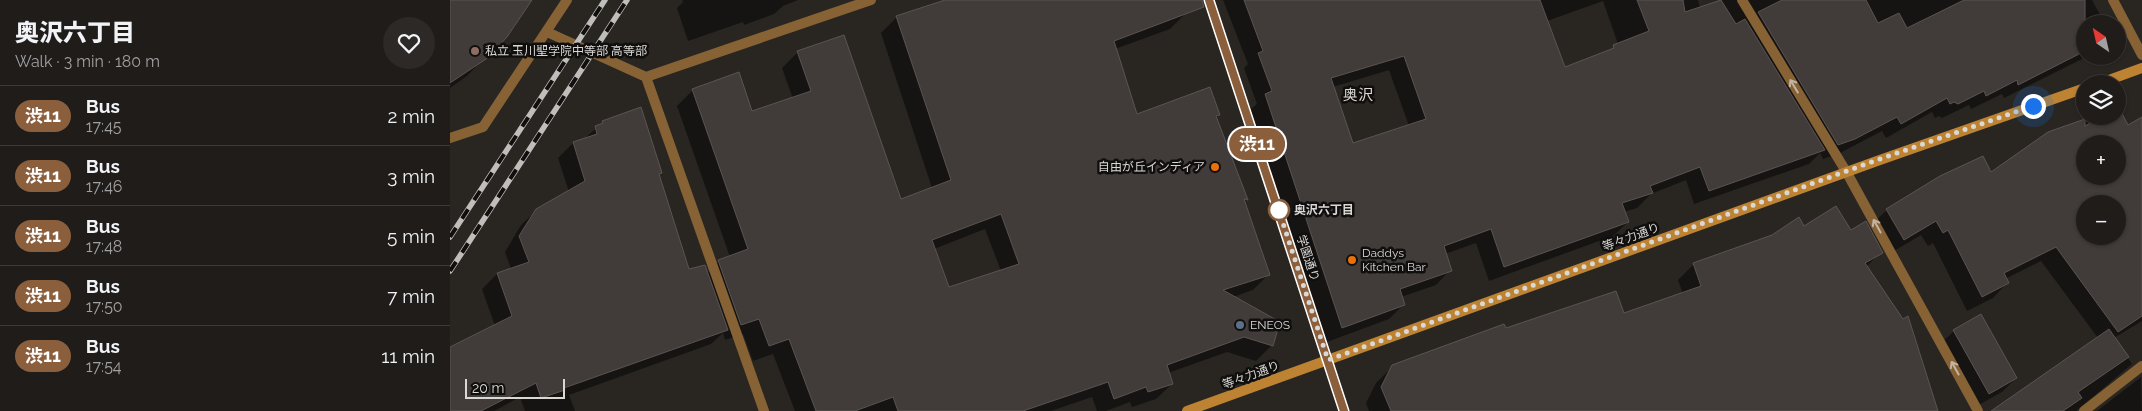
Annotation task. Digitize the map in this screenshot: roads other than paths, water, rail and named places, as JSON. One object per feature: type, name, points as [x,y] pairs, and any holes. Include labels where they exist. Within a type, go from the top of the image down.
[{"type":"street","points":[[450,138],[482,127],[567,0]]},
{"type":"street","points":[[546,32],[646,77],[871,0]]},
{"type":"street","name":"学園通り","points":[[1210,0],[1344,411]]},
{"type":"street","points":[[1742,0],[1847,172],[1978,411]]},
{"type":"street","points":[[2113,0],[2142,54]]},
{"type":"street","points":[[2123,75],[2142,68]]},
{"type":"street","points":[[646,77],[764,411]]},
{"type":"street","name":"等々力通り","points":[[1187,411],[2076,91]]},
{"type":"street","points":[[2084,411],[2142,366]]},
{"type":"railway","points":[[450,237],[605,0]]},
{"type":"railway","points":[[450,271],[627,0]]},
{"type":"place","name":"私立 玉川聖学院中等部 高等部","points":[[475,51]]},
{"type":"place","name":"自由が丘インディア","points":[[1215,167]]},
{"type":"place","name":"奥沢六丁目","points":[[1279,210]]},
{"type":"place","name":"Daddys Kitchen Bar","points":[[1352,260]]},
{"type":"place","name":"ENEOS","points":[[1240,325]]},
{"type":"district","name":"奥沢","points":[[1358,95]]}]
